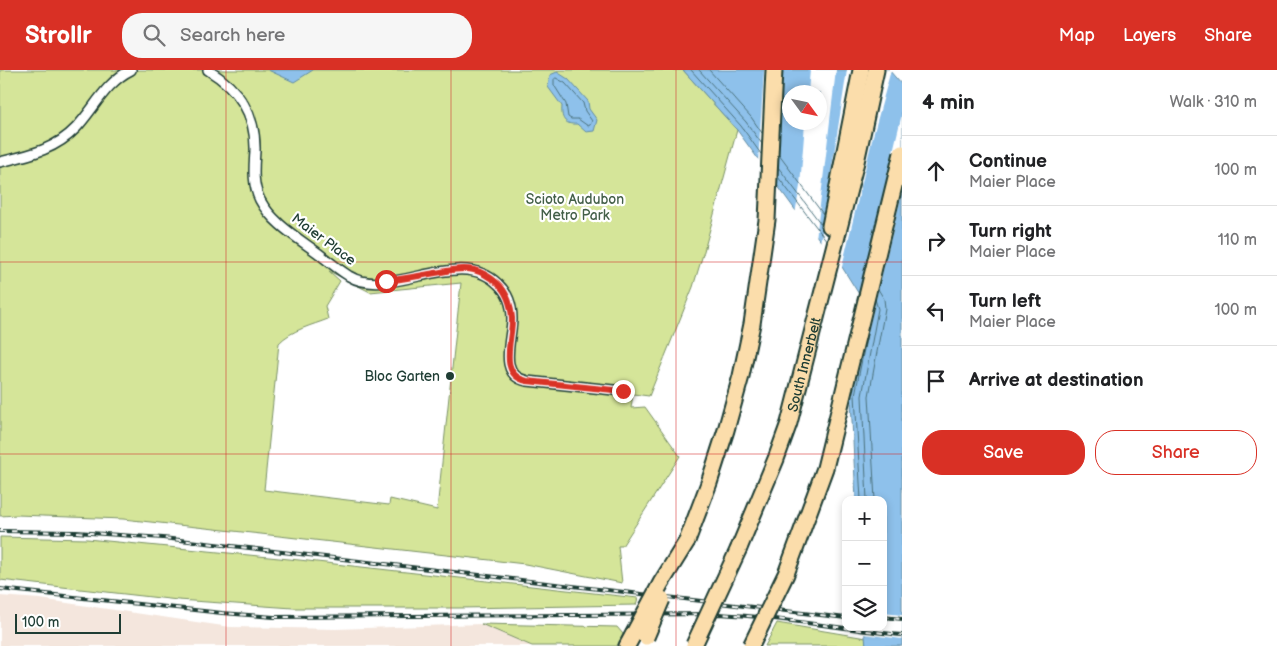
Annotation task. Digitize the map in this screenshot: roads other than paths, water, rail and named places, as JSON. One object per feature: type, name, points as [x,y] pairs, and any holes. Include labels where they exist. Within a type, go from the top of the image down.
[{"type":"highway","points":[[637,641],[687,541],[710,483],[741,376],[752,324],[766,220],[774,70]]},
{"type":"highway","points":[[817,316],[828,236],[860,70]]},
{"type":"highway","name":"South Innerbelt","points":[[694,646],[739,548],[776,459],[788,423],[865,124],[876,70]]},
{"type":"highway","points":[[865,124],[875,105],[885,70]]},
{"type":"highway","points":[[751,646],[786,574],[825,468],[902,153]]},
{"type":"street","points":[[0,162],[37,153],[56,144],[76,128],[109,86],[131,70]]},
{"type":"street","name":"Maier Place","points":[[208,70],[230,85],[244,103],[254,134],[254,175],[260,200],[270,215],[290,232],[349,276],[362,280],[386,281],[458,269],[473,270],[486,275],[499,285],[508,299],[512,320],[509,363],[512,373],[516,377],[527,381],[623,391]]},
{"type":"water","points":[[268,70],[313,70],[294,82]]},
{"type":"water","points":[[683,70],[889,70],[902,85],[902,646],[866,646],[864,631],[887,631],[887,496],[856,496],[851,401],[867,307],[842,267],[796,211],[737,130]]},
{"type":"water","points":[[557,72],[568,79],[588,101],[589,109],[597,120],[594,131],[586,132],[577,124],[564,120],[562,106],[548,87],[550,75]]},
{"type":"railway","points":[[0,531],[76,532],[163,538],[842,618]]},
{"type":"railway","points":[[0,589],[274,617],[719,614],[902,635]]},
{"type":"railway","points":[[887,617],[902,619]]},
{"type":"place","name":"Bloc Garten","points":[[450,376]]},
{"type":"park label","name":"Scioto Audubon Metro Park","points":[[575,208]]}]
